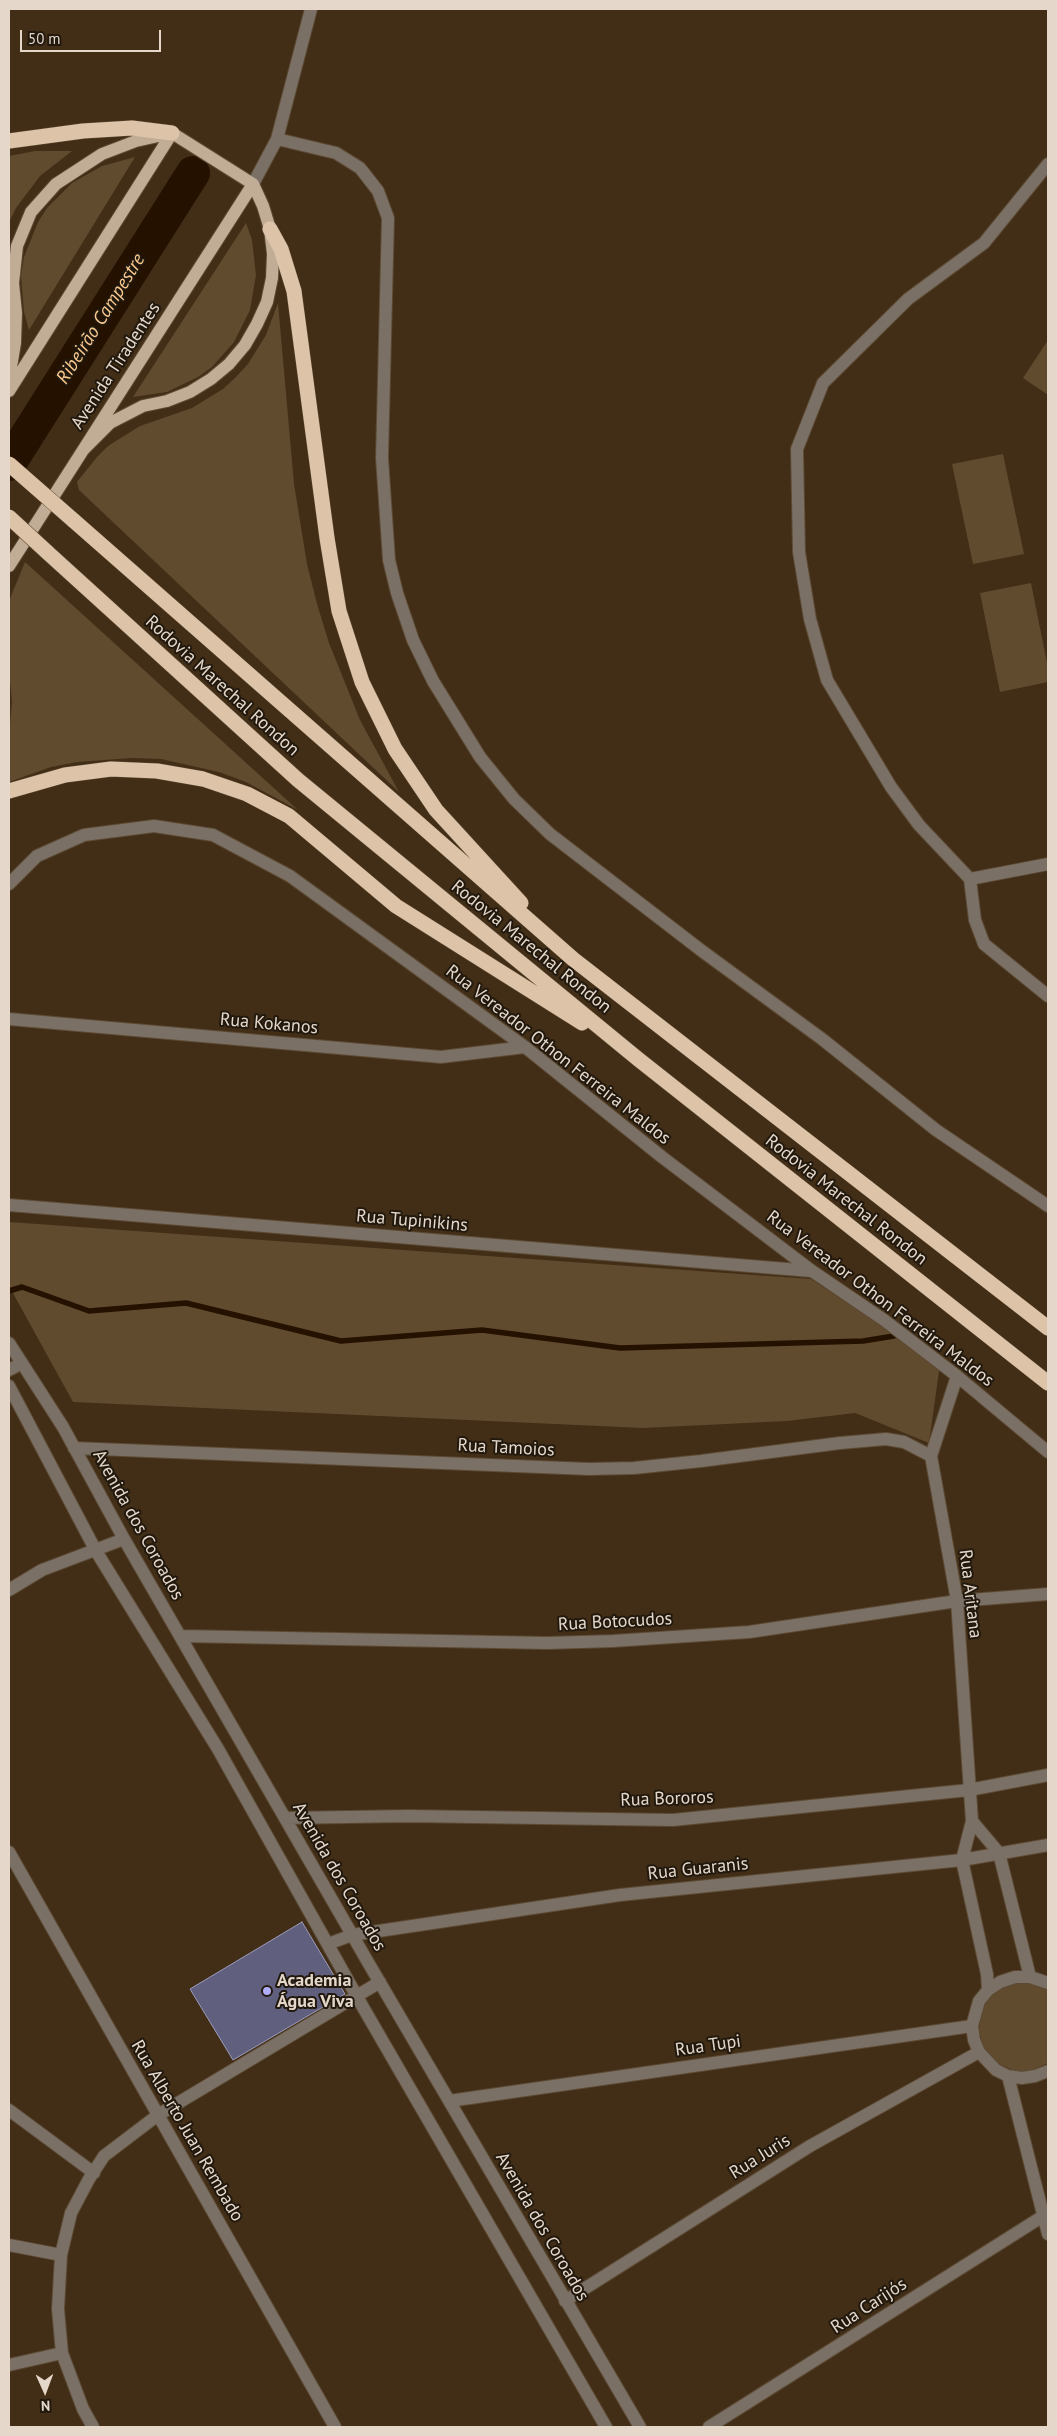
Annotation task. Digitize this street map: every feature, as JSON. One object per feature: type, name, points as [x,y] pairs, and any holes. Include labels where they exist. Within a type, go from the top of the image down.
[{"type":"highway","points":[[9,141],[83,131],[132,128],[172,133]]},
{"type":"highway","points":[[270,230],[281,249],[294,291],[336,593],[362,682],[395,749],[436,810],[572,959]]},
{"type":"highway","name":"Rodovia Marechal Rondon","points":[[9,464],[572,959],[1048,1328]]},
{"type":"highway","name":"Rodovia Marechal Rondon","points":[[9,517],[298,780],[638,1059],[1048,1383]]},
{"type":"highway","points":[[9,791],[64,775],[111,770],[157,771],[194,778],[247,794],[289,816],[396,906],[638,1059]]},
{"type":"main road","points":[[9,391],[172,133]]},
{"type":"main road","points":[[9,379],[15,343],[16,313],[13,283],[17,246],[32,212],[56,184],[102,154],[136,141],[172,133],[253,184],[263,206],[270,230],[273,254],[272,278],[267,302],[258,324],[245,345],[229,364],[211,379],[190,392],[167,401],[143,406],[110,423],[83,450]]},
{"type":"main road","name":"Avenida Tiradentes","points":[[9,566],[253,184]]},
{"type":"street","points":[[253,184],[277,139],[311,9]]},
{"type":"street","points":[[277,139],[336,153],[360,168],[378,191],[388,218],[382,458],[389,560],[397,593],[413,640],[432,681],[480,757],[514,799],[550,834],[702,951],[822,1039],[936,1130],[1048,1206]]},
{"type":"street","points":[[1048,164],[984,243],[908,299],[823,383],[797,449],[799,552],[810,619],[826,680],[891,787],[919,826],[970,880],[975,920],[984,944],[1048,996]]},
{"type":"street","name":"Rua Vereador Othon Ferreira Maldos","points":[[9,884],[37,856],[84,835],[154,826],[213,834],[290,876],[525,1046],[662,1158],[812,1271],[884,1320],[958,1376],[1048,1452]]},
{"type":"street","points":[[970,880],[1048,864]]},
{"type":"street","name":"Rua Kokanos","points":[[9,1019],[441,1057],[525,1046]]},
{"type":"street","name":"Rua Tupinikins","points":[[9,1205],[812,1271]]},
{"type":"street","name":"Avenida dos Coroados","points":[[9,1343],[74,1448],[124,1539],[352,1935],[640,2427]]},
{"type":"street","points":[[9,1370],[22,1363]]},
{"type":"street","name":"Rua Aritana","points":[[958,1376],[931,1456],[957,1601],[972,1821],[962,1860],[988,1990]]},
{"type":"street","points":[[9,1386],[96,1551],[218,1749],[357,1996],[606,2427]]},
{"type":"street","name":"Rua Tamoios","points":[[74,1448],[589,1469],[634,1468],[886,1439],[904,1442],[931,1456]]},
{"type":"street","points":[[9,1590],[42,1570],[124,1539]]},
{"type":"street","name":"Rua Botocudos","points":[[181,1636],[548,1643],[613,1641],[749,1632],[957,1601],[1048,1594]]},
{"type":"street","name":"Rua Bororos","points":[[285,1818],[408,1816],[673,1820],[969,1790],[1048,1775]]},
{"type":"street","points":[[972,1821],[999,1853],[1030,1977]]},
{"type":"street","name":"Rua Guaranis","points":[[328,1944],[352,1935],[620,1895],[962,1860],[1048,1845]]},
{"type":"street","name":"Rua Alberto Juan Rembado","points":[[9,1852],[335,2427]]},
{"type":"street","points":[[1048,1983],[1030,1977],[1015,1977],[1000,1982],[988,1990],[979,2001],[972,2026],[974,2040],[979,2052],[990,2065],[1008,2076],[1035,2076],[1048,2071]]},
{"type":"street","points":[[93,2427],[83,2409],[62,2353],[58,2309],[62,2255],[71,2213],[104,2156],[158,2115],[380,1982]]},
{"type":"street","name":"Rua Tupi","points":[[449,2101],[972,2026]]},
{"type":"street","name":"Rua Juris","points":[[565,2301],[810,2146],[979,2052]]},
{"type":"street","points":[[1008,2076],[1046,2214],[1048,2234]]},
{"type":"street","points":[[9,2110],[94,2173]]},
{"type":"street","name":"Rua Carijós","points":[[709,2427],[1046,2214]]},
{"type":"street","points":[[9,2245],[62,2255]]},
{"type":"street","points":[[9,2365],[62,2353]]},
{"type":"shaded area","points":[[35,151],[72,151],[40,176],[16,208],[9,222],[9,156]]},
{"type":"shaded area","points":[[135,157],[29,330],[24,312],[21,275],[24,257],[38,222],[47,208],[72,183],[102,166]]},
{"type":"shaded area","points":[[246,223],[252,240],[256,275],[250,310],[234,342],[212,367],[198,377],[167,392],[133,397]]},
{"type":"shaded area","points":[[278,303],[294,484],[307,564],[329,643],[360,720],[399,792],[79,490],[77,482],[108,446],[140,426],[192,408],[223,389],[248,364],[266,335]]},
{"type":"shaded area","points":[[1048,340],[1048,395],[1023,378]]},
{"type":"shaded area","points":[[1003,454],[1024,554],[973,564],[952,464]]},
{"type":"shaded area","points":[[25,562],[298,810],[246,782],[219,772],[161,759],[132,758],[77,762],[51,767],[9,782],[9,735],[12,702],[9,671],[9,601]]},
{"type":"shaded area","points":[[1031,583],[1048,668],[1048,682],[1000,692],[980,593]]},
{"type":"shaded area","points":[[9,1222],[811,1279],[940,1364],[929,1443],[855,1413],[787,1421],[643,1428],[73,1402],[9,1286]]},
{"type":"shaded area","points":[[1024,1982],[1038,1985],[1048,1990],[1048,2063],[1030,2071],[1015,2071],[1001,2065],[990,2057],[982,2044],[979,2030],[980,2015],[986,2002],[996,1991],[1009,1984]]},
{"type":"building","name":"Academia Água Viva","points":[[302,1922],[345,1994],[233,2060],[190,1989]]},
{"type":"waterway","name":"Ribeirão Campestre","points":[[9,464],[193,173]]},
{"type":"waterway","points":[[9,1291],[22,1287],[89,1311],[186,1303],[341,1341],[482,1330],[620,1348],[863,1341],[894,1336]]},
{"type":"place","name":"Academia Água Viva","points":[[267,1991]]}]
